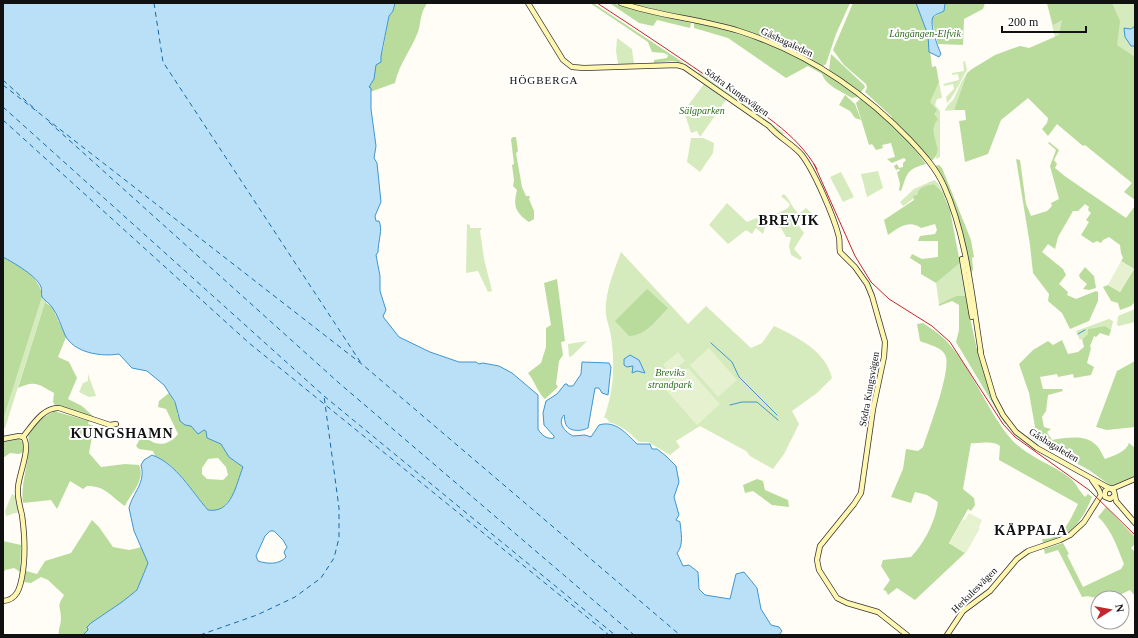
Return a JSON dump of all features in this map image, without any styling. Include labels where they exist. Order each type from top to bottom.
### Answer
[{"type":"street","name":"Södra Kungsvägen","points":[[528,3],[530,10],[563,60],[570,66],[584,68],[677,65],[684,67],[769,126],[777,136],[785,139],[796,149],[806,162],[833,219],[840,238],[840,252],[855,267],[872,296],[885,342],[884,357],[873,410],[861,493],[821,545],[817,565],[822,576],[837,598],[847,603],[878,612],[907,635]]},
{"type":"street","name":"Gåshagaleden","points":[[621,3],[656,13],[738,31],[789,51],[825,70],[866,98],[886,116],[918,150],[943,184],[956,224],[973,323],[994,398],[1003,415],[1016,432],[1037,448],[1110,488],[1115,494],[1116,501],[1135,524]]},
{"type":"street","points":[[23,437],[41,417],[52,408],[59,408],[110,425],[116,424]]},
{"type":"street","points":[[3,439],[19,436],[23,437]]},
{"type":"street","points":[[3,601],[9,600],[16,595],[20,586],[24,562],[25,540],[18,488],[26,447],[26,442],[23,437]]},
{"type":"street","points":[[1086,474],[1103,494],[1110,488],[1125,484],[1135,479]]},
{"type":"street","name":"Gåshagaleden","points":[[1096,481],[1103,494],[1125,512]]},
{"type":"street","points":[[1108,499],[1125,484]]},
{"type":"street","name":"Herkulesvägen","points":[[947,635],[963,611],[987,594],[1020,556],[1028,551],[1067,537],[1081,524],[1103,494]]},
{"type":"street","name":"Herkulesvägen","points":[[1094,508],[1104,499],[1108,499]]},
{"type":"green space","points":[[395,3],[427,3],[422,13],[418,32],[399,70],[395,83],[370,92],[369,86],[383,50],[389,16],[393,11]]},
{"type":"green space","points":[[590,3],[593,3],[684,63],[672,61],[654,63],[654,60],[667,58],[668,55],[664,53],[652,52],[648,42]]},
{"type":"green space","points":[[612,3],[691,23],[690,28],[657,20],[653,26],[639,23],[611,4]]},
{"type":"green space","points":[[630,3],[850,3],[836,34],[826,64],[823,66],[778,43],[740,30]]},
{"type":"green space","name":"Långängen-Elfvik","points":[[853,3],[916,3],[928,35],[932,67],[936,66],[939,82],[930,102],[937,110],[934,114],[938,119],[934,125],[934,136],[937,152],[935,157],[930,162],[891,118],[892,117],[865,92],[867,88],[866,84],[844,65],[833,50]]},
{"type":"green space","points":[[945,3],[985,3],[983,9],[964,19],[963,45],[938,44],[932,18],[944,11]]},
{"type":"green space","points":[[1047,3],[1135,3],[1135,89],[1056,42]]},
{"type":"green space","points":[[1047,3],[1112,3],[1120,21],[1117,45],[1135,57],[1135,200],[1124,192],[1132,183],[1085,145],[1083,146],[1057,124],[1048,136],[1042,129],[1047,123],[1048,118],[1028,98],[1001,120],[988,154],[965,162],[959,121],[966,120],[965,110],[954,110],[967,73],[995,55],[1020,46],[1029,48],[1059,35],[1062,20],[1053,25]]},
{"type":"green space","points":[[694,23],[728,31],[761,42],[793,55],[824,71],[852,90],[879,112],[926,164],[911,170],[901,191],[899,190],[900,184],[897,172],[900,171],[899,169],[896,170],[894,166],[897,164],[899,168],[903,167],[903,163],[906,160],[904,158],[892,163],[887,159],[895,157],[891,143],[882,145],[883,148],[876,150],[872,144],[869,145],[856,103],[860,99],[857,97],[852,98],[834,88],[827,82],[822,74],[808,66],[786,78],[728,38],[694,28]]},
{"type":"green space","points":[[617,38],[632,49],[634,64],[618,64],[616,51]]},
{"type":"green space","points":[[831,54],[864,85],[865,87],[861,92],[829,70]]},
{"type":"green space","points":[[965,61],[967,70],[947,103],[946,97],[954,89],[953,84],[944,86],[943,84],[959,80],[958,74],[952,75],[952,73],[964,71],[963,62]]},
{"type":"green space","points":[[699,72],[786,134],[779,134],[698,74]]},
{"type":"green space","points":[[967,73],[954,110],[945,111],[947,106],[953,100],[962,80]]},
{"type":"green space","points":[[939,82],[942,98],[937,99],[935,105],[940,111],[940,157],[936,159],[937,147],[932,130],[934,111],[929,102]]},
{"type":"green space","name":"Sälgparken","points":[[704,84],[726,100],[700,137],[697,131],[691,133],[684,111]]},
{"type":"green space","points":[[845,95],[855,104],[861,120],[855,118],[850,111],[839,105]]},
{"type":"green space","points":[[516,137],[518,151],[516,153],[522,187],[526,196],[530,196],[529,199],[534,211],[534,219],[529,222],[518,212],[515,205],[517,190],[513,186],[514,180],[512,165],[514,164],[511,139]]},
{"type":"green space","points":[[691,138],[703,138],[714,143],[713,153],[700,172],[687,162]]},
{"type":"green space","points":[[1049,142],[1059,150],[1054,160],[1057,164],[1055,168],[1066,177],[1126,218],[1135,206],[1135,302],[1131,306],[1120,310],[1118,303],[1111,301],[1103,287],[1108,285],[1120,292],[1134,269],[1121,261],[1123,258],[1120,245],[1109,237],[1101,243],[1097,241],[1093,243],[1081,235],[1089,222],[1086,220],[1091,213],[1088,210],[1089,207],[1085,204],[1078,211],[1073,211],[1058,237],[1055,249],[1048,244],[1042,252],[1063,269],[1066,275],[1059,284],[1068,292],[1067,295],[1076,299],[1096,291],[1098,292],[1098,301],[1089,321],[1070,329],[1062,313],[1048,301],[1049,294],[1033,273],[1016,159],[1020,160],[1026,204],[1031,216],[1047,211],[1052,206],[1051,203],[1059,199],[1050,166],[1056,150],[1048,143]]},
{"type":"green space","points":[[939,165],[942,168],[971,240],[974,257],[972,258],[973,270],[971,273],[958,221],[934,166]]},
{"type":"green space","points":[[878,171],[883,188],[867,197],[861,174]]},
{"type":"green space","points":[[841,172],[854,197],[843,202],[830,177]]},
{"type":"green space","points":[[934,180],[938,183],[947,200],[934,184],[925,188],[903,206],[900,202],[914,189]]},
{"type":"green space","points":[[934,184],[942,192],[950,210],[960,263],[936,283],[921,274],[921,265],[910,258],[912,254],[922,259],[938,257],[938,241],[918,241],[920,236],[935,234],[937,230],[935,224],[921,228],[917,225],[908,224],[900,227],[888,235],[884,220],[914,200],[913,196],[917,195],[921,188]]},
{"type":"green space","points":[[784,194],[799,214],[806,208],[815,216],[806,222],[803,218],[797,223],[804,233],[794,249],[802,258],[800,260],[791,255],[789,246],[791,237],[786,237],[781,228],[769,225],[765,227],[763,234],[756,228],[752,234],[746,230],[728,244],[709,225],[727,203],[747,222],[756,218],[763,221],[788,208],[790,204],[781,196]]},
{"type":"green space","points":[[467,224],[470,225],[470,228],[482,228],[480,231],[484,259],[492,291],[488,292],[478,271],[466,273]]},
{"type":"green space","name":"Breviks strandpark","points":[[621,252],[688,324],[706,306],[751,348],[762,343],[774,326],[801,340],[824,360],[829,368],[832,378],[817,393],[792,411],[799,424],[784,454],[773,469],[750,456],[746,451],[700,426],[676,441],[680,447],[670,455],[648,442],[639,442],[625,429],[608,422],[609,421],[606,418],[604,418],[610,398],[613,378],[611,336],[606,315],[606,307],[610,283]]},
{"type":"green space","points":[[3,257],[28,272],[38,283],[42,297],[3,420]]},
{"type":"green space","points":[[1121,261],[1134,269],[1120,292],[1108,285]]},
{"type":"green space","points":[[960,263],[966,296],[956,296],[939,304],[936,283]]},
{"type":"green space","points":[[1085,267],[1094,276],[1096,288],[1089,290],[1083,289],[1087,284],[1080,278],[1079,275]]},
{"type":"green space","points":[[557,279],[565,341],[561,342],[563,355],[559,361],[556,384],[558,387],[545,399],[528,373],[541,363],[546,347],[546,328],[551,325],[544,283]]},
{"type":"green space","points":[[647,289],[668,308],[646,330],[629,336],[615,321]]},
{"type":"green space","points":[[956,296],[966,296],[976,346],[985,378],[998,409],[1007,424],[1005,424],[956,342],[959,330],[959,305],[952,301],[939,306],[939,304]]},
{"type":"green space","points":[[42,297],[46,299],[5,428],[3,428],[3,420]]},
{"type":"green space","points":[[46,299],[46,303],[52,307],[66,337],[58,357],[69,362],[77,378],[68,399],[82,406],[95,418],[55,405],[53,402],[54,393],[40,385],[29,384],[18,388]]},
{"type":"green space","points":[[1135,309],[1135,322],[1119,326],[1117,325],[1118,316]]},
{"type":"green space","points":[[1109,319],[1113,321],[1111,330],[1105,326],[1088,329],[1088,334],[1080,340],[1076,331]]},
{"type":"green space","points":[[923,323],[944,338],[958,355],[1002,428],[1011,439],[1024,451],[1070,478],[1085,497],[1088,494],[1092,497],[1084,514],[1074,527],[1061,536],[1043,543],[1042,539],[1061,533],[1069,522],[1078,504],[999,460],[1000,446],[997,444],[971,443],[963,489],[974,498],[975,505],[971,511],[968,509],[949,543],[965,553],[915,600],[897,588],[888,595],[886,591],[883,590],[890,580],[881,566],[883,560],[911,557],[921,545],[929,531],[937,509],[938,502],[927,495],[915,492],[911,503],[891,497],[903,469],[906,449],[918,451],[923,447],[945,376],[946,357],[942,351],[920,341],[917,324]]},
{"type":"green space","points":[[1105,326],[1111,330],[1109,336],[1100,333],[1096,337],[1094,336],[1090,346],[1091,348],[1087,363],[1094,367],[1091,375],[1074,378],[1073,374],[1058,377],[1057,374],[1040,377],[1043,389],[1062,389],[1063,391],[1048,395],[1046,411],[1042,417],[1044,427],[1051,429],[1047,432],[1052,440],[1063,438],[1086,439],[1097,446],[1105,459],[1125,449],[1129,443],[1135,448],[1135,476],[1111,486],[1089,470],[1028,436],[1035,427],[1029,393],[1019,364],[1033,350],[1048,341],[1053,345],[1062,340],[1068,354],[1078,352],[1084,347],[1082,339],[1088,334],[1088,329]]},
{"type":"green space","points":[[587,341],[572,356],[569,357],[568,344]]},
{"type":"green space","points":[[709,348],[737,380],[718,397],[690,365]]},
{"type":"green space","points":[[678,352],[685,361],[670,373],[663,365]]},
{"type":"green space","points":[[1135,361],[1135,427],[1107,430],[1096,427],[1117,371]]},
{"type":"green space","points":[[688,368],[720,404],[697,425],[665,389]]},
{"type":"green space","points":[[88,374],[96,396],[89,397],[79,392],[83,383],[88,381]]},
{"type":"green space","points":[[169,393],[177,407],[177,414],[188,426],[191,426],[199,433],[204,430],[206,431],[207,438],[221,444],[229,457],[243,467],[235,494],[220,510],[208,510],[178,472],[163,460],[155,456],[153,451],[139,449],[136,446],[142,435],[144,438],[161,444],[172,440],[178,434],[166,409],[158,407],[159,401]],"holes":[[[218,458],[226,467],[228,475],[223,480],[207,479],[202,474],[202,468],[208,459]]]},
{"type":"green space","points":[[54,411],[89,421],[88,424],[94,426],[89,453],[101,467],[125,464],[139,465],[141,476],[125,506],[108,492],[93,486],[87,486],[83,489],[70,481],[57,509],[51,500],[23,503],[23,486],[29,443],[28,434],[41,419]]},
{"type":"green space","points":[[19,439],[23,443],[23,452],[19,454],[10,453],[3,458],[3,442]]},
{"type":"green space","points":[[757,479],[763,481],[765,490],[788,500],[789,507],[772,505],[753,491],[745,493],[743,485]]},
{"type":"green space","points":[[12,494],[16,496],[19,512],[6,516],[5,511]]},
{"type":"green space","points":[[1106,507],[1135,537],[1135,544],[1131,548],[1135,552],[1135,596],[1130,590],[1090,590],[1090,596],[1082,597],[1058,550],[1045,554],[1044,549],[1063,543],[1069,554],[1067,555],[1083,587],[1121,569],[1124,564],[1117,545],[1107,527],[1098,517]]},
{"type":"green space","points":[[969,513],[982,520],[979,527],[972,524],[980,528],[966,553],[949,543],[963,519],[965,520]]},
{"type":"green space","points":[[92,520],[99,527],[113,547],[129,550],[142,547],[148,562],[137,590],[91,623],[88,630],[83,635],[59,635],[61,619],[60,605],[64,595],[48,580],[41,577],[31,583],[24,582],[26,571],[37,574],[45,561],[71,553]]},
{"type":"green space","points":[[3,541],[21,545],[20,572],[14,568],[5,570],[3,574]]},
{"type":"water","points":[[3,3],[395,3],[393,11],[389,16],[381,62],[376,65],[374,79],[369,87],[371,88],[371,109],[376,146],[374,158],[377,163],[381,202],[375,216],[376,221],[379,221],[381,228],[378,252],[376,255],[380,276],[380,291],[386,310],[383,316],[384,318],[399,337],[430,352],[459,362],[476,362],[479,364],[483,363],[499,366],[512,373],[538,395],[538,429],[547,438],[554,438],[554,436],[544,425],[543,413],[546,401],[557,394],[565,384],[568,386],[573,386],[581,374],[582,362],[609,363],[611,367],[608,395],[602,393],[599,388],[595,388],[588,428],[581,430],[571,429],[566,425],[564,415],[561,421],[563,427],[573,436],[585,435],[591,437],[599,425],[610,424],[620,428],[637,444],[650,444],[652,449],[657,449],[666,456],[676,466],[679,482],[674,497],[679,515],[676,520],[680,522],[681,535],[681,546],[677,553],[683,566],[689,565],[698,572],[699,589],[705,595],[730,599],[736,574],[744,572],[757,588],[761,609],[771,625],[779,627],[782,631],[779,635],[83,635],[88,630],[87,627],[91,623],[137,590],[148,563],[134,531],[129,508],[142,477],[141,465],[144,460],[152,455],[169,465],[183,479],[208,510],[216,510],[228,503],[243,467],[229,457],[221,444],[207,438],[206,431],[204,430],[198,434],[191,426],[185,425],[180,421],[175,402],[164,385],[147,371],[132,368],[119,354],[96,354],[81,350],[69,341],[54,310],[42,297],[39,283],[25,270],[3,257]],"holes":[[[270,531],[274,531],[283,540],[287,547],[284,552],[286,557],[276,563],[265,563],[258,561],[256,556],[265,536]]]},
{"type":"water","points":[[916,3],[945,3],[944,11],[934,16],[932,20],[934,36],[941,54],[939,57],[929,52],[928,35]]},
{"type":"water","points":[[1135,26],[1135,46],[1131,46],[1125,37],[1124,28],[1131,29]]},
{"type":"water","points":[[630,355],[639,360],[645,373],[637,371],[632,373],[633,366],[627,367],[624,365],[624,359]]},
{"type":"waterway","points":[[1078,334],[1085,330]]},
{"type":"waterway","points":[[711,343],[732,362],[739,377],[777,415]]},
{"type":"waterway","points":[[730,405],[742,402],[757,402],[778,420]]},
{"type":"ferry route","points":[[154,3],[163,62],[361,363]]},
{"type":"ferry route","points":[[3,80],[37,111]]},
{"type":"ferry route","points":[[3,85],[363,365],[680,635]]},
{"type":"ferry route","points":[[3,107],[324,396],[615,635]]},
{"type":"ferry route","points":[[3,120],[249,343],[609,635]]},
{"type":"ferry route","points":[[49,122],[339,383],[634,635]]},
{"type":"ferry route","points":[[200,635],[257,615],[295,597],[321,578],[334,558],[339,538],[339,508],[324,396]]},
{"type":"tram line","points":[[597,3],[775,123],[798,144],[817,169]]},
{"type":"tram line","points":[[814,164],[855,256],[871,282],[889,299],[932,326],[950,342],[1003,424],[1015,437],[1089,490],[1135,535]]},
{"type":"district","name":"HÖGBERGA","points":[[544,80]]},
{"type":"district","name":"BREVIK","points":[[789,220]]},
{"type":"district","name":"KUNGSHAMN","points":[[122,433]]},
{"type":"district","name":"KÄPPALA","points":[[1031,530]]}]
